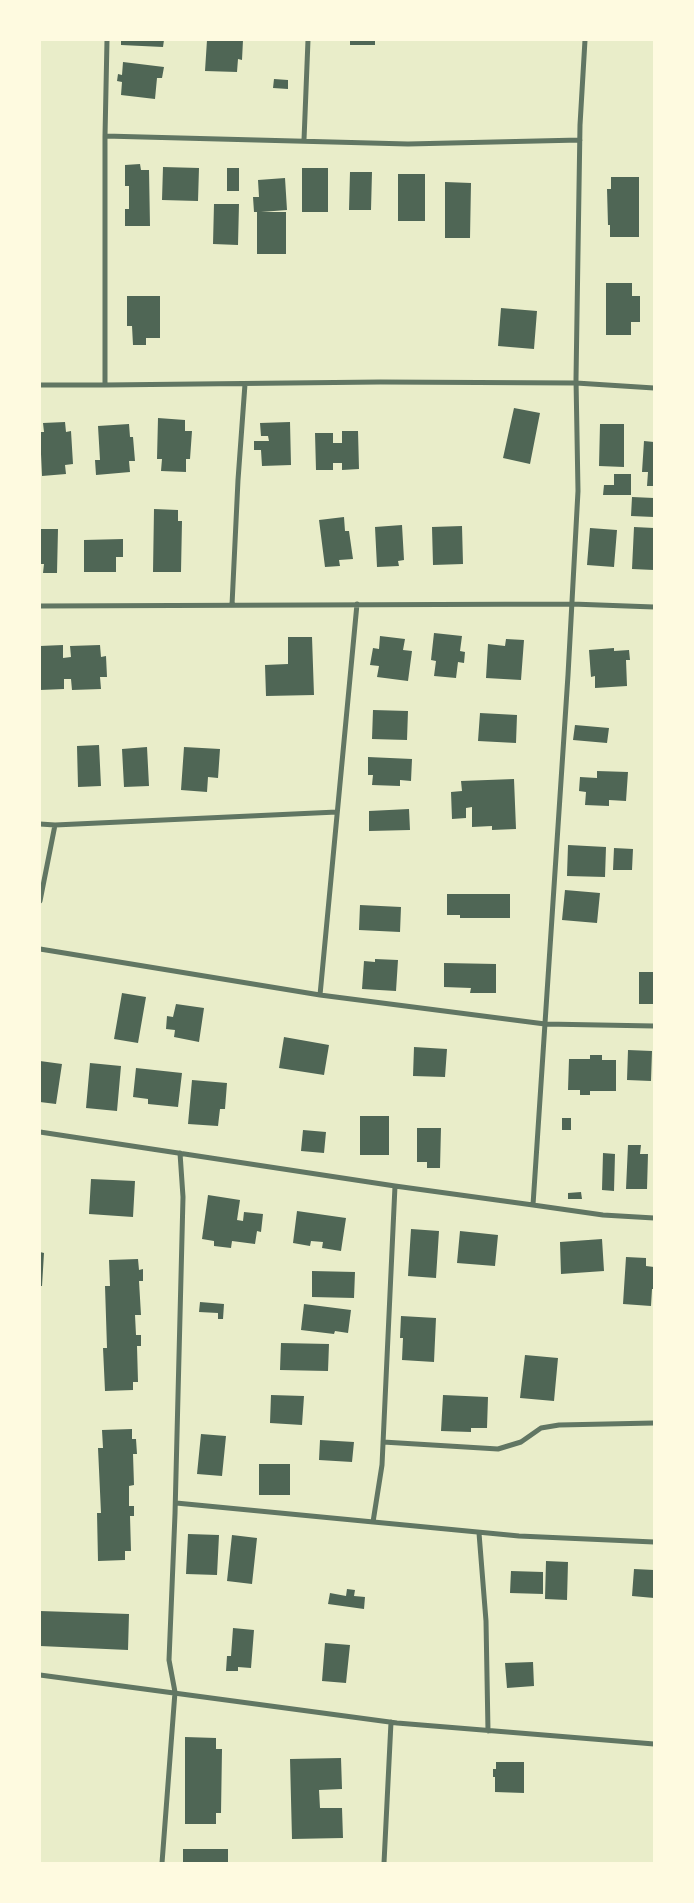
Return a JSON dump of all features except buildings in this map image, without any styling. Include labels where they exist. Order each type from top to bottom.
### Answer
[{"type":"street","points":[[104,385],[107,40]]},
{"type":"street","points":[[304,140],[308,40]]},
{"type":"street","points":[[533,1204],[546,1024],[578,491],[576,383],[580,140],[585,40]]},
{"type":"street","points":[[105,136],[408,144],[580,140]]},
{"type":"street","points":[[40,384],[576,383],[654,388]]},
{"type":"street","points":[[232,604],[245,384]]},
{"type":"street","points":[[320,995],[357,604]]},
{"type":"street","points":[[40,606],[572,604],[654,607]]},
{"type":"street","points":[[40,824],[55,825],[337,812]]},
{"type":"street","points":[[40,902],[55,825]]},
{"type":"street","points":[[40,949],[320,995],[546,1024],[654,1026]]},
{"type":"street","points":[[40,1132],[395,1186],[602,1215],[654,1218]]},
{"type":"street","points":[[162,1863],[175,1692],[169,1660],[176,1503],[183,1198],[180,1153]]},
{"type":"street","points":[[373,1522],[382,1465],[395,1186]]},
{"type":"street","points":[[383,1442],[498,1449],[521,1442],[541,1428],[559,1425],[654,1423]]},
{"type":"street","points":[[176,1503],[479,1533],[654,1542]]},
{"type":"street","points":[[479,1533],[486,1621],[488,1731]]},
{"type":"street","points":[[40,1675],[391,1722],[654,1744]]},
{"type":"street","points":[[384,1863],[391,1722]]}]
